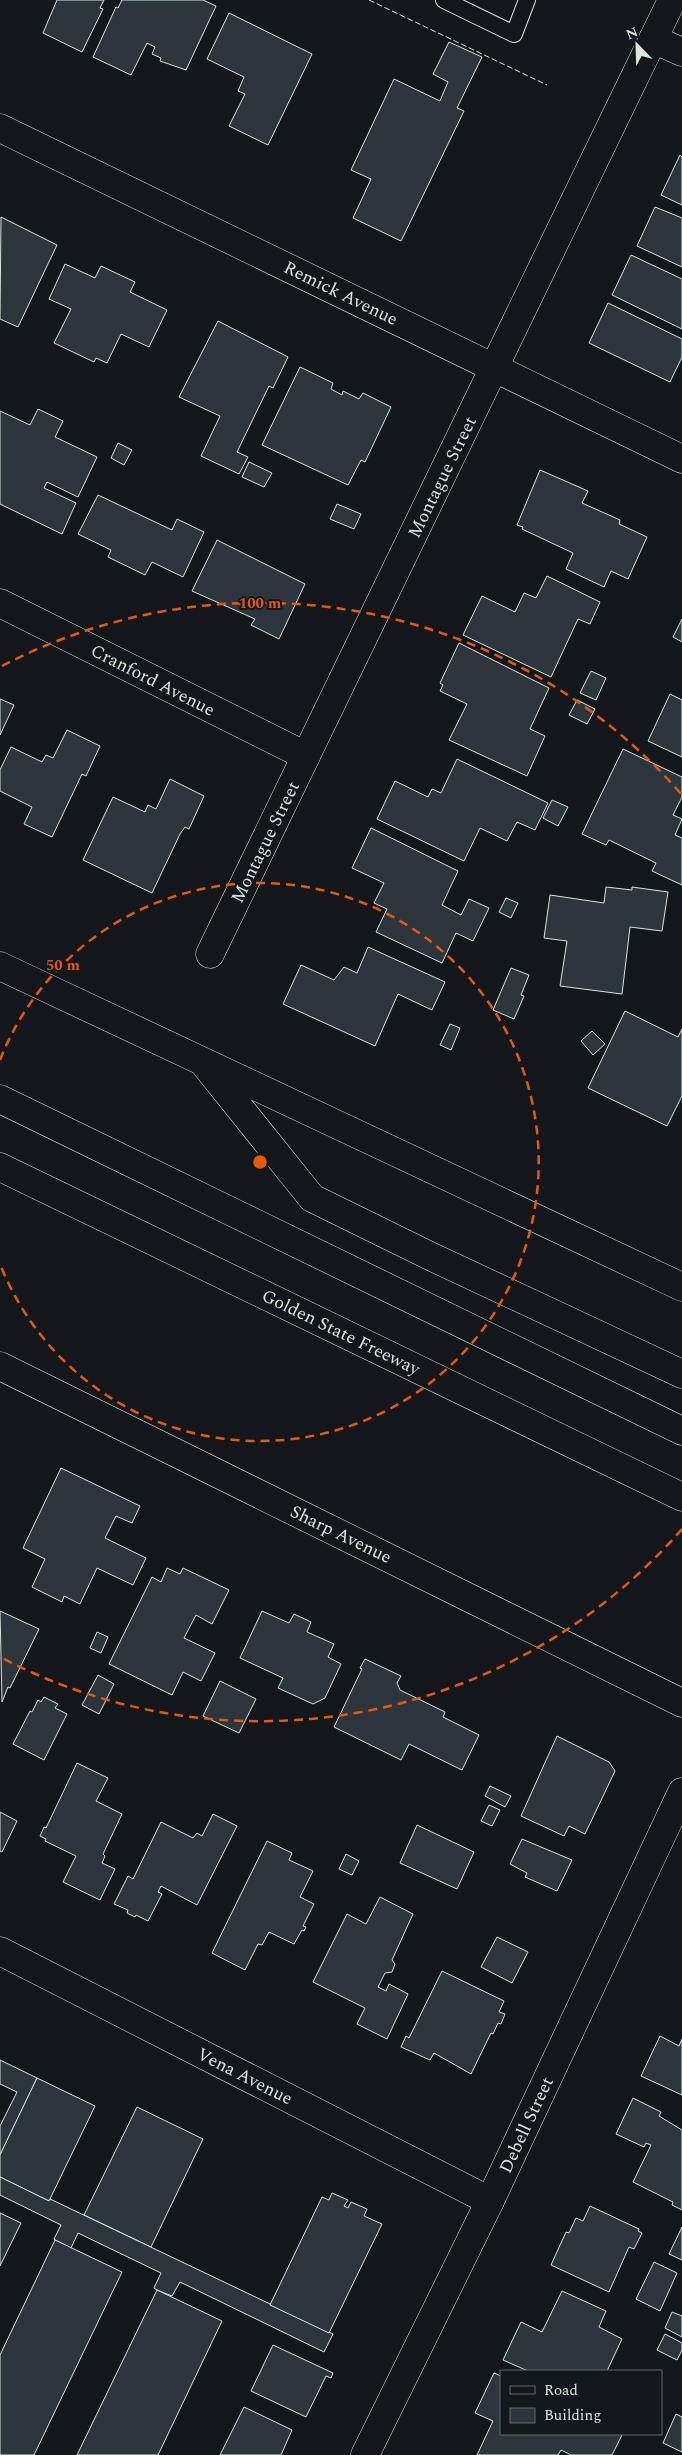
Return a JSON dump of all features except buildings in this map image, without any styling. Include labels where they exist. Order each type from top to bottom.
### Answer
[{"type":"main road","name":"Montague Street","points":[[210,954],[672,0]]},
{"type":"main road","points":[[653,39],[682,52]]},
{"type":"main road","name":"Remick Avenue","points":[[0,128],[682,459]]},
{"type":"main road","name":"Cranford Avenue","points":[[0,603],[306,756]]},
{"type":"main road","points":[[0,952],[55,992]]},
{"type":"main road","points":[[0,966],[682,1287]]},
{"type":"main road","points":[[202,1060],[312,1198],[430,1256],[682,1374]]},
{"type":"main road","points":[[0,1100],[682,1431]]},
{"type":"main road","name":"Golden State Freeway","points":[[0,1167],[682,1496]]},
{"type":"main road","name":"Sharp Avenue","points":[[2,1373],[682,1703]]},
{"type":"main road","name":"Debell Street","points":[[365,2455],[490,2201],[682,1792]]},
{"type":"main road","name":"Vena Avenue","points":[[0,1951],[490,2201]]},
{"type":"lane","points":[[444,0],[514,34],[527,0]]},
{"type":"fence","points":[[369,0],[547,85]]}]
